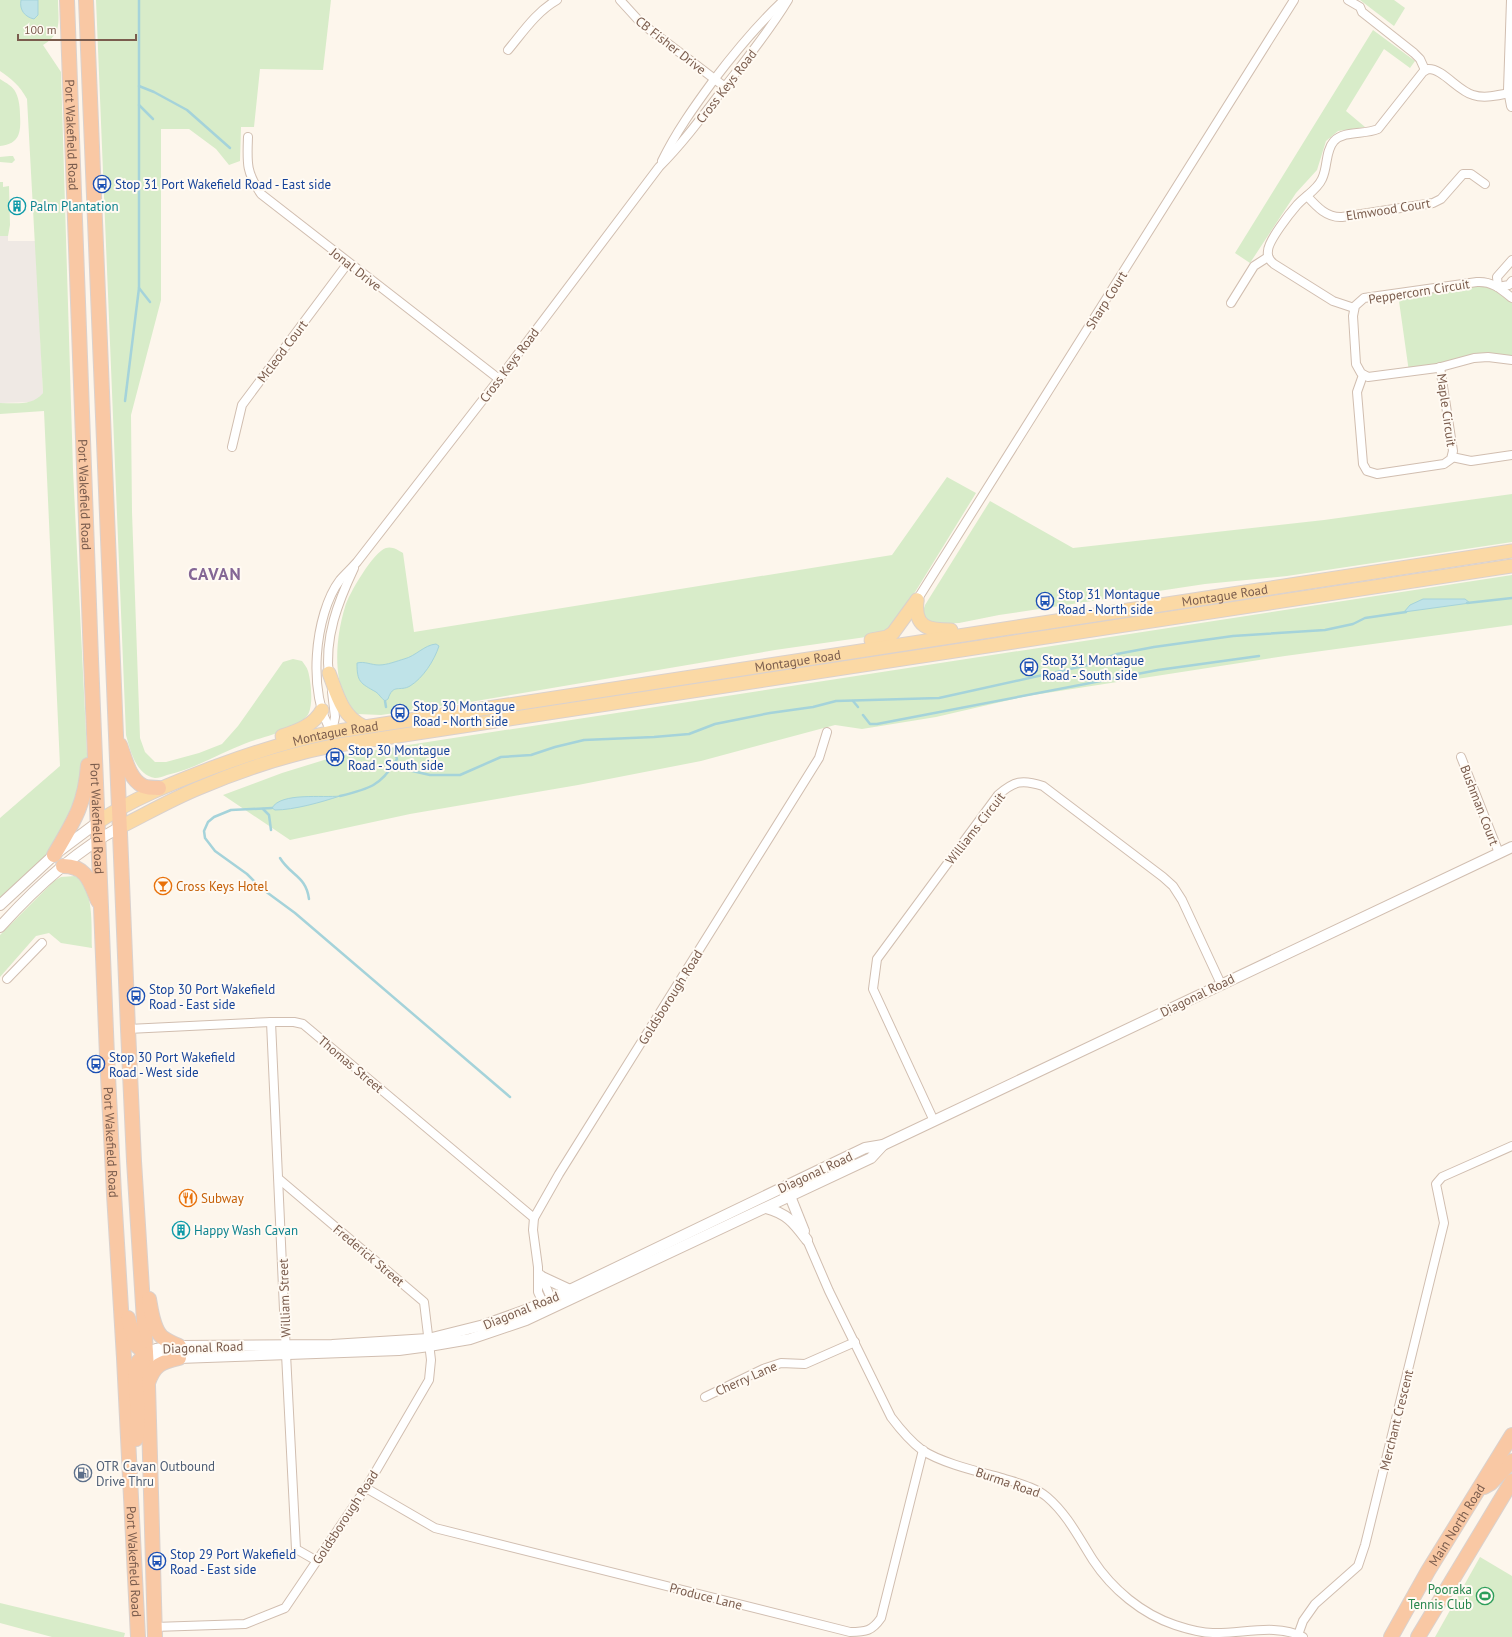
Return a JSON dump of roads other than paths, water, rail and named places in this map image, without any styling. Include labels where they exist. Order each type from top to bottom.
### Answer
[{"type":"highway","name":"Port Wakefield Road","points":[[67,0],[107,1056],[121,1289],[138,1637]]},
{"type":"highway","name":"Port Wakefield Road","points":[[86,0],[132,1125],[148,1385],[155,1632]]},
{"type":"highway","points":[[54,854],[78,814],[85,792],[93,705]]},
{"type":"highway","points":[[116,733],[136,780],[146,787],[159,788]]},
{"type":"highway","points":[[63,866],[75,867],[83,872],[102,909]]},
{"type":"highway","points":[[107,1056],[119,1032],[128,1029]]},
{"type":"highway","points":[[112,1152],[122,1153],[126,1151],[132,1125]]},
{"type":"highway","points":[[139,1251],[156,1325],[162,1337],[179,1352],[160,1364],[151,1373],[148,1385]]},
{"type":"highway","points":[[121,1289],[136,1345],[146,1354],[138,1362],[135,1372],[138,1418],[131,1490]]},
{"type":"highway","name":"Main North Road","points":[[1391,1637],[1424,1577],[1512,1435]]},
{"type":"highway","points":[[1477,1491],[1492,1483],[1512,1461]]},
{"type":"highway","name":"Main North Road","points":[[1418,1637],[1512,1481]]},
{"type":"main road","name":"Montague Road","points":[[98,822],[119,808],[159,788],[273,746],[363,726],[1512,551]]},
{"type":"main road","name":"Montague Road","points":[[120,827],[198,788],[237,773],[290,756],[332,746],[1512,566]]},
{"type":"main road","points":[[917,600],[916,609],[918,618],[925,627],[937,630],[984,631]]},
{"type":"main road","points":[[811,658],[857,642],[890,636],[917,600]]},
{"type":"main road","points":[[329,674],[348,716],[363,726]]},
{"type":"main road","points":[[220,766],[248,748],[302,729],[316,719],[322,710]]},
{"type":"main road","points":[[290,756],[328,737],[332,732],[342,737],[418,732]]},
{"type":"street","points":[[508,50],[533,19],[546,7],[557,0]]},
{"type":"street","name":"CB Fisher Drive","points":[[620,0],[641,23],[724,87]]},
{"type":"street","name":"Cross Keys Road","points":[[659,167],[669,146],[687,116],[751,32],[784,0]]},
{"type":"street","name":"Cross Keys Road","points":[[332,732],[326,723],[322,710],[316,668],[321,625],[328,604],[340,580],[357,562],[500,379],[659,167],[677,149],[776,21],[788,0]]},
{"type":"street","name":"Sharp Court","points":[[917,600],[1294,0]]},
{"type":"street","points":[[1348,0],[1360,7],[1362,12],[1414,52],[1420,59],[1425,70]]},
{"type":"street","points":[[1512,0],[1510,93],[1512,106]]},
{"type":"street","points":[[1354,308],[1333,301],[1274,264],[1268,257],[1269,247],[1280,228],[1298,204],[1322,180],[1325,174],[1329,152],[1335,140],[1345,135],[1378,129],[1425,70],[1431,69],[1438,71],[1463,91],[1473,95],[1484,97],[1510,93]]},
{"type":"street","name":"Jonal Drive","points":[[248,138],[247,161],[251,179],[261,194],[348,263],[500,379]]},
{"type":"street","name":"Elmwood Court","points":[[1307,196],[1317,207],[1330,215],[1342,217],[1433,203],[1441,199],[1463,174],[1471,174],[1485,184]]},
{"type":"street","points":[[1231,303],[1254,266],[1268,257]]},
{"type":"street","points":[[1512,260],[1497,277],[1498,287],[1509,285],[1512,281]]},
{"type":"street","name":"Mcleod Court","points":[[232,447],[242,405],[348,263]]},
{"type":"street","name":"Peppercorn Circuit","points":[[1363,375],[1356,364],[1352,316],[1354,308],[1358,302],[1364,298],[1477,282],[1490,282],[1512,298]]},
{"type":"street","points":[[1363,375],[1372,378],[1440,367],[1474,358],[1488,357],[1512,360]]},
{"type":"street","name":"Maple Circuit","points":[[1363,375],[1357,392],[1363,461],[1366,470],[1376,474],[1444,464],[1449,462],[1452,457],[1453,450],[1440,367]]},
{"type":"street","points":[[1452,457],[1470,462],[1512,455]]},
{"type":"street","name":"Cross Keys Road","points":[[332,732],[335,717],[329,674],[329,644],[334,616],[357,562]]},
{"type":"street","name":"Goldsborough Road","points":[[534,1218],[563,1168],[819,758],[827,732]]},
{"type":"street","name":"Bushman Court","points":[[1462,757],[1499,853]]},
{"type":"street","name":"Williams Circuit","points":[[934,1121],[873,989],[877,959],[998,795],[1008,786],[1019,781],[1032,782],[1043,786],[1164,876],[1182,900],[1221,984]]},
{"type":"street","points":[[0,905],[54,854],[98,822]]},
{"type":"street","points":[[0,927],[36,890],[63,866],[99,838],[120,827]]},
{"type":"street","name":"Diagonal Road","points":[[146,1354],[153,1357],[179,1352],[286,1350],[374,1344],[428,1343],[470,1339],[526,1320],[570,1290],[865,1148],[883,1145],[1512,847]]},
{"type":"street","points":[[6,979],[42,943]]},
{"type":"street","name":"Thomas Street","points":[[128,1029],[271,1022],[294,1022],[303,1024],[534,1218]]},
{"type":"street","name":"William Street","points":[[271,1022],[296,1549],[317,1561]]},
{"type":"street","name":"Diagonal Road","points":[[549,1304],[766,1208],[871,1158],[883,1145]]},
{"type":"street","name":"Merchant Crescent","points":[[1301,1636],[1303,1621],[1315,1604],[1358,1566],[1365,1545],[1444,1222],[1436,1184],[1442,1177],[1512,1146]]},
{"type":"street","name":"Frederick Street","points":[[279,1178],[424,1302],[428,1343]]},
{"type":"street","points":[[765,1196],[790,1196],[807,1240]]},
{"type":"street","points":[[766,1208],[774,1210],[790,1218],[807,1240]]},
{"type":"street","points":[[534,1218],[533,1230],[540,1272],[549,1304]]},
{"type":"street","name":"Burma Road","points":[[807,1240],[891,1417],[906,1435],[923,1450],[945,1460],[1025,1485],[1046,1495],[1063,1512],[1095,1562],[1122,1594],[1153,1616],[1174,1625],[1212,1633],[1278,1630],[1301,1636]]},
{"type":"street","points":[[540,1272],[570,1290]]},
{"type":"street","name":"Cherry Lane","points":[[705,1397],[763,1368],[781,1362],[806,1364],[855,1342]]},
{"type":"street","name":"Goldsborough Road","points":[[155,1632],[245,1624],[285,1608],[366,1488],[429,1380],[431,1360],[428,1343]]},
{"type":"street","name":"Produce Lane","points":[[366,1488],[435,1528],[850,1632],[864,1632],[875,1626],[881,1618],[923,1450]]},
{"type":"water","points":[[21,0],[38,0],[38,15],[34,19],[25,15],[21,7]]},
{"type":"water","points":[[1423,599],[1465,599],[1470,603],[1404,612],[1410,605]]},
{"type":"water","points":[[436,644],[439,646],[437,652],[424,674],[410,686],[392,691],[388,699],[385,701],[377,693],[360,681],[357,663],[363,662],[379,665],[389,664],[408,658],[428,646]]},
{"type":"water","points":[[340,796],[317,803],[283,810],[275,810],[272,808],[277,803],[293,798]]},
{"type":"waterway","points":[[125,401],[139,288],[139,0]]},
{"type":"waterway","points":[[139,86],[154,92],[187,110],[230,148]]},
{"type":"waterway","points":[[139,105],[153,119]]},
{"type":"waterway","points":[[139,288],[150,302]]},
{"type":"waterway","points":[[1467,603],[1512,598]]},
{"type":"waterway","points":[[392,769],[399,768],[430,775],[460,775],[501,757],[531,755],[584,740],[689,734],[715,724],[770,713],[813,707],[836,701],[939,698],[1088,665],[1117,654],[1154,647],[1233,636],[1325,630],[1353,624],[1365,618],[1406,612]]},
{"type":"waterway","points":[[863,715],[870,724],[877,724],[1158,670],[1259,656]]},
{"type":"waterway","points":[[385,701],[386,707]]},
{"type":"waterway","points":[[853,701],[858,707]]},
{"type":"waterway","points":[[340,796],[359,791],[380,781],[397,759],[394,749]]},
{"type":"waterway","points":[[272,808],[231,810],[214,817],[208,822],[204,831],[205,838],[215,851],[247,874],[261,888],[295,913],[510,1097]]},
{"type":"waterway","points":[[263,809],[269,815],[271,830]]},
{"type":"waterway","points":[[280,858],[305,885],[309,899]]},
{"type":"place","name":"Stop 31 Port Wakefield Road - East side","points":[[102,184]]},
{"type":"place","name":"Palm Plantation","points":[[17,206]]},
{"type":"place","name":"Stop 31 Montague Road - North side","points":[[1045,601]]},
{"type":"place","name":"Stop 31 Montague Road - South side","points":[[1029,667]]},
{"type":"place","name":"Stop 30 Montague Road - North side","points":[[400,713]]},
{"type":"place","name":"Stop 30 Montague Road - South side","points":[[335,757]]},
{"type":"place","name":"Cross Keys Hotel","points":[[163,886]]},
{"type":"place","name":"Stop 30 Port Wakefield Road - East side","points":[[136,996]]},
{"type":"place","name":"Stop 30 Port Wakefield Road - West side","points":[[96,1064]]},
{"type":"place","name":"Subway","points":[[188,1198]]},
{"type":"place","name":"Happy Wash Cavan","points":[[181,1230]]},
{"type":"place","name":"OTR Cavan Outbound Drive Thru","points":[[83,1473]]},
{"type":"place","name":"Stop 29 Port Wakefield Road - East side","points":[[157,1561]]},
{"type":"place","name":"Pooraka Tennis Club","points":[[1485,1596]]},
{"type":"district","name":"CAVAN","points":[[215,574]]}]
